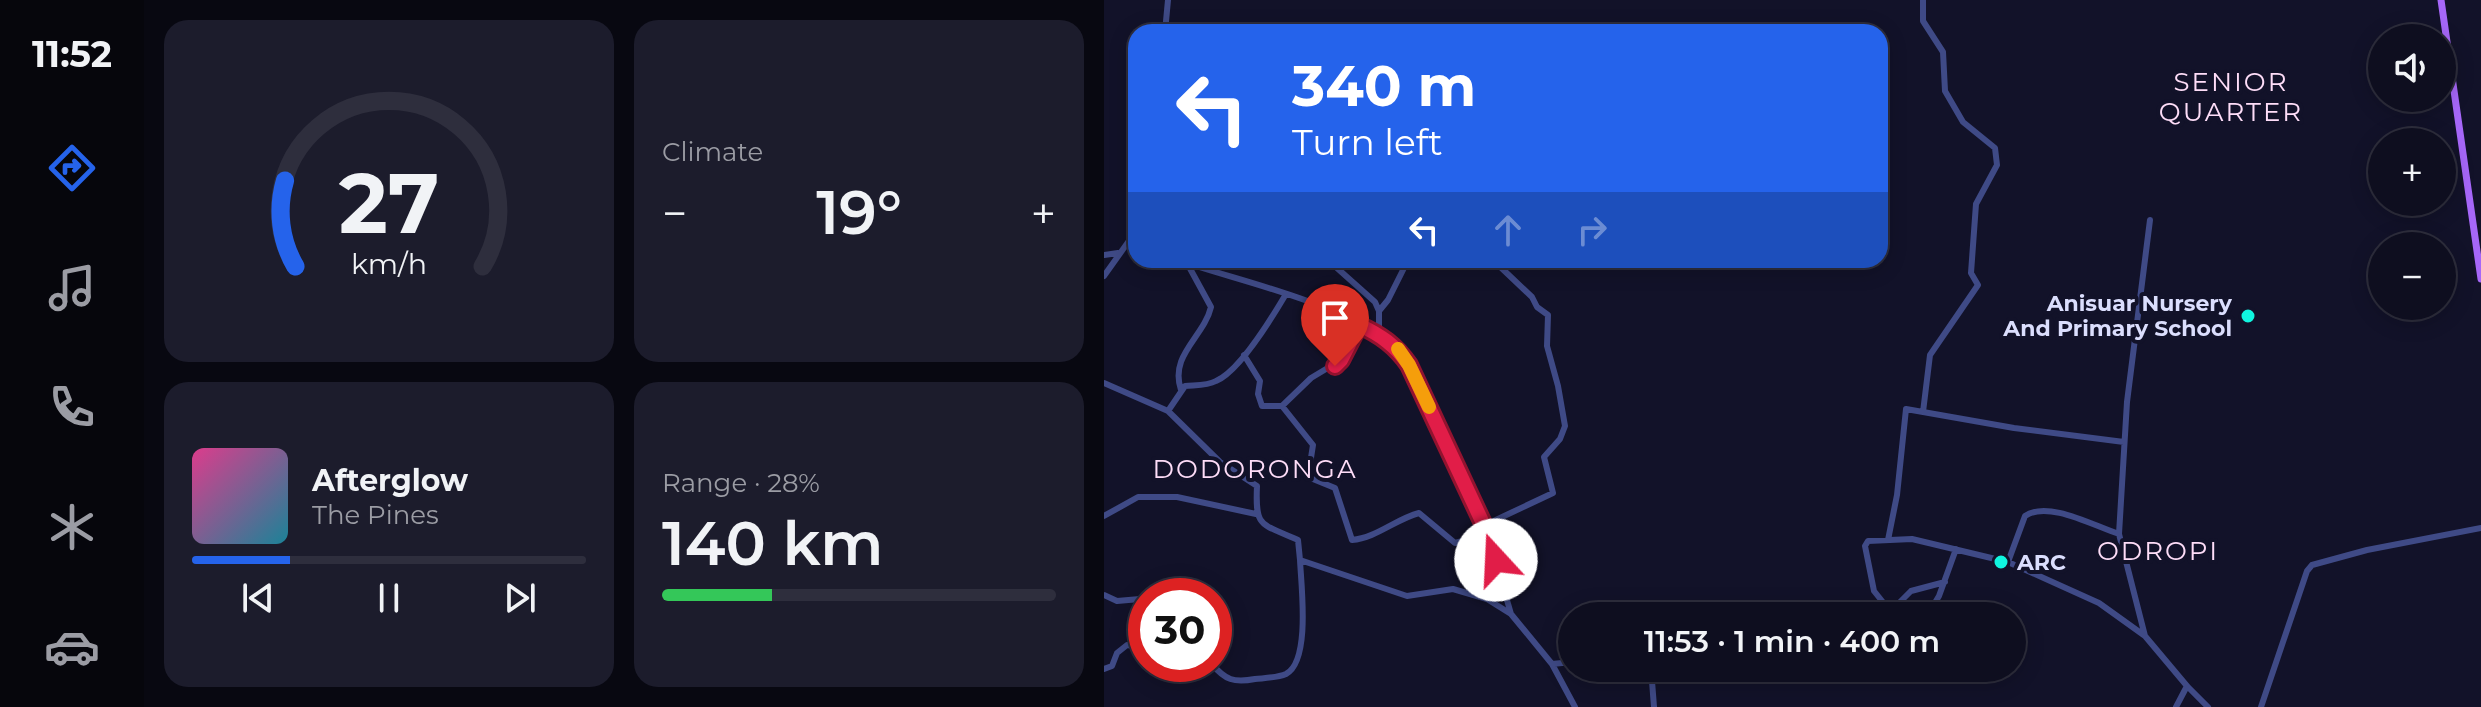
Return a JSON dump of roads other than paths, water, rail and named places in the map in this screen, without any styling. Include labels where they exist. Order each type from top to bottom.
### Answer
[{"type":"main road","points":[[2441,0],[2481,279]]},
{"type":"street","points":[[1166,24],[1168,0]]},
{"type":"street","points":[[1923,0],[1923,21],[1943,52],[1945,91],[1963,122],[1995,148],[1997,165],[1976,204],[1971,273],[1978,285],[1930,355],[1923,412]]},
{"type":"street","points":[[2145,636],[2119,534],[2124,442],[2150,220]]},
{"type":"street","points":[[1104,276],[1128,241]]},
{"type":"street","points":[[1104,255],[1128,248]]},
{"type":"street","points":[[1181,390],[1178,379],[1182,358],[1211,307],[1190,268]]},
{"type":"street","points":[[1203,268],[1286,294],[1359,325],[1398,349],[1409,365],[1488,534],[1511,614]]},
{"type":"street","points":[[1337,268],[1375,302],[1379,311],[1379,335]]},
{"type":"street","points":[[1379,311],[1404,268]]},
{"type":"street","points":[[1483,526],[1553,493],[1544,457],[1560,439],[1565,426],[1547,346],[1548,315],[1501,268]]},
{"type":"street","points":[[1168,411],[1185,386],[1208,385],[1219,380],[1244,355],[1286,294]]},
{"type":"street","points":[[1244,355],[1260,381],[1258,394],[1262,406],[1282,406],[1311,378],[1341,360],[1359,325]]},
{"type":"street","points":[[1104,383],[1168,411],[1220,462],[1257,486],[1256,514],[1263,524],[1298,540],[1302,643],[1292,668],[1285,674],[1232,681]]},
{"type":"street","points":[[1282,406],[1313,445],[1308,477],[1335,488],[1352,540],[1366,537],[1419,513],[1455,543],[1488,534]]},
{"type":"street","points":[[1888,540],[1897,495],[1906,409],[2124,442]]},
{"type":"street","points":[[1104,516],[1138,497],[1177,497],[1256,514]]},
{"type":"street","points":[[2008,562],[2020,523],[2033,510],[2058,512],[2119,534]]},
{"type":"street","points":[[2261,707],[2307,571],[2312,565],[2367,550],[2481,528]]},
{"type":"street","points":[[1881,602],[1874,591],[1865,546],[1868,541],[1912,539],[2008,562],[2099,603],[2145,636],[2208,707]]},
{"type":"street","points":[[1934,602],[1956,549]]},
{"type":"street","points":[[1300,560],[1407,596],[1453,589],[1487,599],[1511,614],[1552,664],[1575,707]]},
{"type":"street","points":[[1900,602],[1911,591],[1945,582]]},
{"type":"street","points":[[1104,595],[1117,601],[1128,600]]},
{"type":"street","points":[[1104,669],[1112,666],[1117,653],[1128,645]]},
{"type":"street","points":[[1552,664],[1558,663]]},
{"type":"street","points":[[1652,682],[1654,707]]},
{"type":"street","points":[[2176,707],[2187,686]]},
{"type":"place","name":"Anisuar Nursery And Primary School","points":[[2248,316]]},
{"type":"place","name":"ARC","points":[[2001,562]]},
{"type":"district","name":"SENIOR QUARTER","points":[[2231,97]]},
{"type":"district","name":"DODORONGA","points":[[1255,469]]},
{"type":"district","name":"ODROPI","points":[[2158,551]]}]
